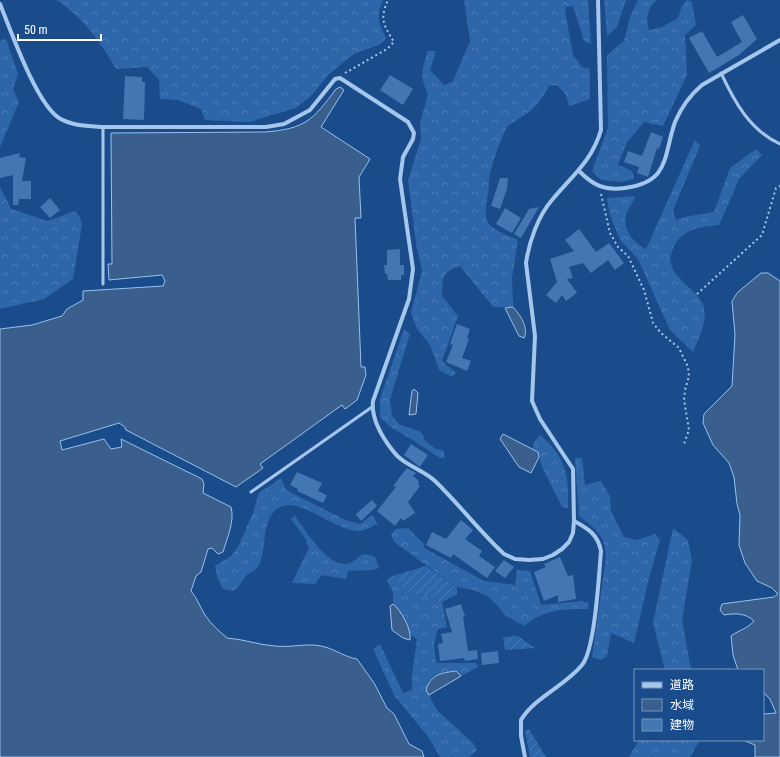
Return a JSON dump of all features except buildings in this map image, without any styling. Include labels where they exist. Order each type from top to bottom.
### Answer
[{"type":"street","points":[[0,4],[38,94],[48,108],[68,123],[79,126],[103,127],[266,127],[284,124],[310,110],[334,80],[340,78],[408,122],[414,133],[413,139],[403,157],[400,179],[413,269],[413,282],[410,299],[372,407],[377,425],[393,451],[402,460],[434,480],[504,554],[515,559],[529,560],[543,559],[562,550],[569,542],[573,533],[573,469],[540,419],[532,401],[535,336],[526,262],[528,251],[542,215],[551,201],[579,171],[597,145],[601,130],[598,0]]},
{"type":"street","points":[[579,171],[590,182],[599,187],[609,189],[631,188],[651,181],[660,173],[666,161],[676,122],[691,95],[702,85],[780,40]]},
{"type":"street","points":[[525,757],[521,736],[521,720],[536,703],[556,689],[582,666],[586,660],[592,635],[601,552],[599,540],[594,534],[574,521]]},
{"type":"lane","points":[[721,74],[747,120],[770,140],[780,144]]},
{"type":"lane","points":[[103,127],[103,284]]},
{"type":"lane","points":[[252,492],[372,407]]},
{"type":"path","points":[[340,78],[349,70],[387,49],[394,42],[382,22],[383,11],[388,0]]},
{"type":"path","points":[[698,294],[762,235],[776,188],[780,186]]},
{"type":"path","points":[[599,187],[610,233],[618,247],[628,256],[644,290],[654,323],[661,333],[679,348],[688,367],[689,376],[684,400],[689,430],[684,444]]},
{"type":"green space","points":[[57,0],[383,0],[379,11],[379,19],[386,38],[381,44],[354,54],[327,76],[312,95],[296,108],[249,122],[205,120],[201,109],[178,100],[160,99],[159,80],[147,67],[116,69],[91,31],[76,15]]},
{"type":"green space","points":[[464,0],[588,0],[591,44],[584,41],[573,6],[566,7],[565,11],[573,55],[582,67],[590,69],[590,99],[569,106],[566,95],[557,85],[549,86],[537,105],[508,126],[502,136],[490,174],[486,216],[491,226],[518,240],[512,278],[513,307],[493,307],[460,266],[446,273],[443,280],[442,296],[458,316],[442,361],[456,373],[452,377],[439,370],[430,345],[417,329],[411,313],[422,271],[416,243],[408,180],[421,139],[420,123],[428,94],[422,77],[426,57],[428,51],[436,51],[430,70],[444,85],[453,81],[470,41]]},
{"type":"green space","points":[[604,0],[626,0],[617,27],[607,36]]},
{"type":"green space","points":[[638,0],[657,0],[649,9],[647,22],[649,30],[662,27],[678,18],[682,6],[687,0],[692,2],[696,25],[685,35],[687,75],[663,126],[644,122],[627,142],[618,165],[632,171],[634,179],[621,182],[601,180],[592,171],[608,128],[607,55],[624,41],[630,17]]},
{"type":"green space","points":[[6,39],[18,74],[13,89],[19,102],[0,147],[0,41]]},
{"type":"green space","points":[[695,140],[700,146],[673,210],[676,220],[714,212],[730,168],[756,149],[762,155],[739,179],[719,225],[699,228],[688,232],[678,240],[674,246],[671,257],[671,266],[675,273],[701,300],[704,308],[705,314],[703,325],[693,352],[670,330],[638,259],[620,240],[610,215],[607,198],[636,196],[625,221],[630,236],[646,249]]},
{"type":"green space","points":[[0,187],[11,209],[48,221],[75,211],[80,217],[82,225],[73,279],[44,299],[0,309]]},
{"type":"green space","points":[[404,329],[410,334],[390,399],[392,416],[399,424],[421,432],[426,442],[436,449],[443,450],[445,458],[440,458],[390,427],[380,417],[380,399]]},
{"type":"green space","points":[[540,435],[549,443],[561,459],[568,486],[568,508],[562,507],[542,467],[538,452],[533,448],[534,442]]},
{"type":"green space","points":[[575,458],[582,458],[585,485],[601,481],[610,496],[611,511],[624,537],[637,540],[655,534],[660,540],[649,578],[634,643],[611,633],[607,656],[601,660],[592,657],[606,557],[605,549],[602,538],[595,529],[579,516]]},
{"type":"green space","points":[[281,478],[286,490],[345,520],[360,524],[372,515],[378,524],[360,531],[351,530],[341,527],[298,506],[288,505],[280,507],[274,512],[267,524],[260,564],[243,579],[239,586],[233,591],[223,589],[218,580],[215,566],[231,556],[238,547],[253,513],[259,493]]},
{"type":"green space","points":[[295,516],[319,548],[334,561],[342,564],[350,563],[366,554],[375,557],[379,568],[371,570],[348,571],[346,579],[322,575],[315,584],[292,583],[309,548],[305,538],[291,519]]},
{"type":"green space","points":[[408,528],[423,543],[424,548],[484,581],[515,585],[517,570],[530,571],[541,605],[582,601],[589,603],[588,609],[554,611],[539,616],[524,626],[505,615],[487,596],[473,590],[457,587],[394,542],[391,534],[396,529]]},
{"type":"green space","points":[[673,528],[688,540],[692,561],[682,620],[691,669],[665,669],[653,623]]},
{"type":"green space","points":[[426,566],[457,587],[457,594],[442,602],[402,589],[390,577]]},
{"type":"green space","points":[[390,577],[402,589],[442,602],[447,627],[438,629],[434,644],[436,663],[476,663],[478,667],[461,676],[456,671],[441,673],[429,681],[431,700],[438,711],[473,743],[477,750],[469,757],[440,757],[429,738],[394,695],[373,649],[380,644],[403,693],[412,690],[412,675],[417,639],[411,635],[397,607],[393,604],[393,592],[387,581]]},
{"type":"green space","points":[[518,636],[535,648],[505,650],[503,637]]},
{"type":"green space","points":[[529,729],[546,757],[530,757],[525,731]]},
{"type":"green space","points":[[638,741],[699,741],[690,757],[629,757]]},
{"type":"water","points":[[340,87],[344,90],[321,127],[370,159],[359,177],[361,218],[355,218],[361,367],[365,367],[366,375],[357,400],[345,409],[342,405],[260,464],[263,468],[236,487],[126,430],[125,427],[119,423],[60,441],[62,450],[104,439],[111,449],[122,447],[121,439],[202,479],[204,484],[203,493],[231,507],[232,512],[230,530],[223,552],[218,554],[212,548],[208,549],[201,572],[196,576],[191,591],[207,618],[227,638],[275,646],[319,646],[329,648],[348,657],[357,659],[374,683],[387,708],[394,714],[409,744],[422,751],[424,757],[0,757],[0,329],[32,325],[62,316],[67,309],[83,300],[83,291],[163,286],[165,281],[162,275],[109,280],[108,264],[112,264],[111,133],[279,131],[307,121],[321,108],[336,89]]},
{"type":"water","points":[[761,273],[768,273],[780,281],[780,757],[755,757],[755,745],[745,741],[764,741],[764,714],[776,713],[770,699],[764,693],[764,669],[738,669],[733,655],[731,636],[749,626],[754,621],[747,616],[740,614],[724,615],[720,610],[722,604],[774,597],[778,594],[772,588],[757,581],[745,563],[739,545],[740,515],[737,504],[734,477],[729,463],[713,445],[703,423],[704,414],[732,386],[735,335],[732,301],[738,292]]},
{"type":"water","points":[[513,307],[525,325],[524,338],[519,336],[505,308]]},
{"type":"water","points":[[414,389],[418,393],[416,414],[409,415],[412,391]]},
{"type":"water","points":[[503,434],[538,452],[539,457],[531,473],[519,467],[500,439]]},
{"type":"water","points":[[393,604],[405,620],[409,631],[410,640],[403,638],[392,630],[390,606]]},
{"type":"water","points":[[456,671],[461,676],[429,695],[426,690],[434,677]]}]
